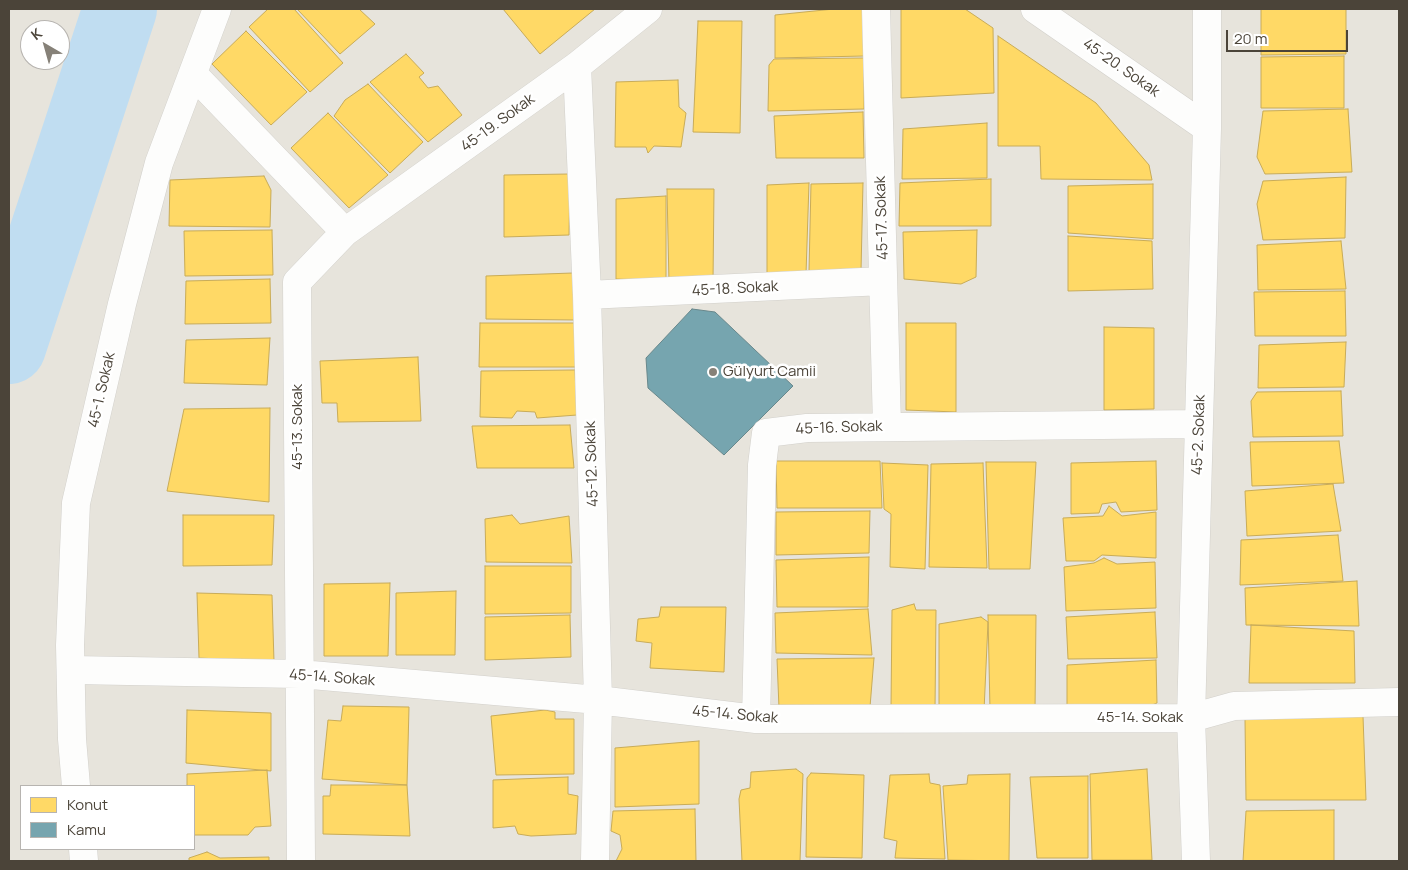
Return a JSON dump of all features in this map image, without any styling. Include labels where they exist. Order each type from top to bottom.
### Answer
[{"type":"street","name":"45-1. Sokak","points":[[76,785],[72,739],[70,645],[76,503],[122,304],[159,163],[217,9]]},
{"type":"street","name":"45-19. Sokak","points":[[345,232],[577,66],[648,9]]},
{"type":"street","name":"45-17. Sokak","points":[[876,9],[887,426]]},
{"type":"street","name":"45-20. Sokak","points":[[1034,9],[1207,128]]},
{"type":"street","name":"45-2. Sokak","points":[[1196,861],[1191,718],[1207,128],[1207,9]]},
{"type":"street","name":"45-12. Sokak","points":[[577,66],[587,296],[598,700],[595,861]]},
{"type":"street","points":[[193,74],[345,232]]},
{"type":"street","name":"45-13. Sokak","points":[[301,861],[297,282],[345,232]]},
{"type":"street","name":"45-18. Sokak","points":[[587,296],[883,281]]},
{"type":"street","name":"45-16. Sokak","points":[[756,719],[762,466],[766,433],[807,428],[887,426],[1199,424]]},
{"type":"street","name":"45-14. Sokak","points":[[71,670],[300,674],[598,700],[756,719],[1191,718],[1234,706],[1399,702]]},
{"type":"shaded area","points":[[9,9],[1399,9],[1399,861],[9,861]]},
{"type":"building: Konut","points":[[268,9],[294,9],[343,63],[310,92],[249,27]]},
{"type":"building: Konut","points":[[297,9],[359,9],[375,24],[340,54]]},
{"type":"building: Konut","points":[[503,9],[595,9],[540,54]]},
{"type":"building: Konut","points":[[834,9],[866,9],[864,56],[775,58],[775,15]]},
{"type":"building: Konut","points":[[901,9],[965,9],[993,28],[994,93],[901,98]]},
{"type":"building: Konut","points":[[1261,9],[1346,9],[1346,54],[1261,55]]},
{"type":"building: Konut","points":[[698,21],[742,21],[740,133],[693,132]]},
{"type":"building: Konut","points":[[246,31],[307,92],[271,125],[212,64]]},
{"type":"building: Konut","points":[[998,36],[1096,103],[1149,165],[1152,180],[1041,179],[1040,146],[998,146]]},
{"type":"building: Konut","points":[[406,54],[424,73],[419,77],[428,88],[438,86],[462,115],[428,142],[370,82]]},
{"type":"building: Konut","points":[[1344,56],[1344,108],[1261,108],[1261,57]]},
{"type":"building: Konut","points":[[864,58],[864,109],[768,111],[769,65],[774,59]]},
{"type":"building: Konut","points":[[678,80],[679,107],[686,113],[681,147],[654,146],[648,153],[646,147],[615,147],[616,82]]},
{"type":"building: Konut","points":[[368,84],[423,142],[390,173],[334,116],[345,100]]},
{"type":"building: Konut","points":[[1348,109],[1352,172],[1265,174],[1257,157],[1263,111]]},
{"type":"building: Konut","points":[[863,112],[864,158],[776,158],[774,116]]},
{"type":"building: Konut","points":[[328,113],[388,175],[349,208],[291,148]]},
{"type":"building: Konut","points":[[987,123],[987,178],[902,179],[903,129]]},
{"type":"building: Konut","points":[[570,174],[569,235],[504,237],[504,175]]},
{"type":"building: Konut","points":[[264,176],[271,190],[270,227],[169,226],[170,180]]},
{"type":"building: Konut","points":[[1346,177],[1345,238],[1263,240],[1257,204],[1263,181]]},
{"type":"building: Konut","points":[[991,179],[991,226],[899,226],[900,183]]},
{"type":"building: Konut","points":[[809,183],[806,274],[767,274],[767,185]]},
{"type":"building: Konut","points":[[863,183],[861,271],[809,271],[811,184]]},
{"type":"building: Konut","points":[[1153,184],[1153,239],[1068,233],[1068,186]]},
{"type":"building: Konut","points":[[667,189],[714,189],[713,281],[669,283]]},
{"type":"building: Konut","points":[[666,196],[666,281],[616,279],[616,199]]},
{"type":"building: Konut","points":[[272,230],[273,275],[185,276],[184,231]]},
{"type":"building: Konut","points":[[977,230],[976,277],[961,284],[904,279],[903,232]]},
{"type":"building: Konut","points":[[1068,236],[1152,241],[1153,289],[1068,291]]},
{"type":"building: Konut","points":[[1341,241],[1346,289],[1258,290],[1257,245]]},
{"type":"building: Konut","points":[[573,273],[576,320],[486,319],[486,276]]},
{"type":"building: Konut","points":[[270,279],[271,323],[185,324],[186,281]]},
{"type":"building: Konut","points":[[1345,291],[1346,336],[1255,336],[1254,292]]},
{"type":"building: Konut","points":[[480,323],[578,323],[578,367],[479,367]]},
{"type":"building: Konut","points":[[906,323],[956,323],[956,412],[906,410]]},
{"type":"building: Konut","points":[[1104,327],[1154,328],[1154,409],[1104,410]]},
{"type":"building: Konut","points":[[270,338],[267,385],[184,383],[186,340]]},
{"type":"building: Konut","points":[[1346,342],[1344,387],[1258,388],[1259,345]]},
{"type":"building: Konut","points":[[418,357],[421,421],[338,422],[337,403],[322,403],[320,361]]},
{"type":"building: Konut","points":[[575,370],[577,415],[537,418],[535,412],[517,411],[512,418],[480,417],[481,371]]},
{"type":"building: Konut","points":[[1341,391],[1343,436],[1253,437],[1251,401],[1257,392]]},
{"type":"building: Konut","points":[[270,408],[269,502],[167,491],[184,409]]},
{"type":"building: Konut","points":[[570,425],[574,468],[477,468],[472,426]]},
{"type":"building: Konut","points":[[1339,441],[1344,483],[1252,486],[1250,442]]},
{"type":"building: Konut","points":[[776,461],[880,461],[882,508],[777,508]]},
{"type":"building: Konut","points":[[1156,461],[1157,510],[1121,512],[1116,502],[1102,504],[1099,513],[1071,514],[1071,463]]},
{"type":"building: Konut","points":[[986,462],[1036,462],[1030,569],[989,569]]},
{"type":"building: Konut","points":[[882,463],[928,465],[925,569],[890,567],[891,514],[884,509]]},
{"type":"building: Konut","points":[[983,463],[987,568],[929,567],[931,464]]},
{"type":"building: Konut","points":[[1333,484],[1341,531],[1247,536],[1245,491]]},
{"type":"building: Konut","points":[[1109,506],[1122,516],[1156,512],[1156,558],[1102,555],[1094,561],[1066,561],[1063,518],[1103,516]]},
{"type":"building: Konut","points":[[870,511],[869,553],[776,555],[776,512]]},
{"type":"building: Konut","points":[[183,515],[274,515],[272,565],[183,566]]},
{"type":"building: Konut","points":[[512,515],[520,524],[569,516],[572,563],[486,562],[485,519]]},
{"type":"building: Konut","points":[[1338,535],[1343,581],[1240,585],[1241,540]]},
{"type":"building: Konut","points":[[869,557],[868,607],[777,607],[776,560]]},
{"type":"building: Konut","points":[[1104,558],[1117,564],[1155,562],[1156,608],[1066,611],[1064,567],[1094,563]]},
{"type":"building: Konut","points":[[485,566],[571,566],[571,613],[485,614]]},
{"type":"building: Konut","points":[[1357,581],[1359,626],[1246,625],[1245,588]]},
{"type":"building: Konut","points":[[390,583],[388,656],[324,656],[324,584]]},
{"type":"building: Konut","points":[[456,591],[455,655],[396,655],[396,593]]},
{"type":"building: Konut","points":[[197,593],[272,595],[274,662],[199,658]]},
{"type":"building: Konut","points":[[914,604],[916,610],[936,610],[935,709],[891,707],[892,610]]},
{"type":"building: Konut","points":[[661,607],[726,607],[724,672],[650,668],[652,643],[636,641],[638,619],[659,617]]},
{"type":"building: Konut","points":[[868,609],[872,655],[776,653],[775,613]]},
{"type":"building: Konut","points":[[1155,612],[1157,658],[1068,659],[1066,617]]},
{"type":"building: Konut","points":[[570,615],[571,657],[485,660],[485,617]]},
{"type":"building: Konut","points":[[988,615],[1036,615],[1035,711],[990,710]]},
{"type":"building: Konut","points":[[981,617],[988,622],[984,711],[939,708],[939,624]]},
{"type":"building: Konut","points":[[1251,625],[1354,631],[1355,683],[1249,683]]},
{"type":"building: Konut","points":[[874,658],[870,707],[779,708],[777,659]]},
{"type":"building: Konut","points":[[1156,660],[1157,703],[1142,709],[1067,711],[1067,665]]},
{"type":"building: Konut","points":[[343,706],[409,707],[407,785],[322,779],[328,720],[341,721]]},
{"type":"building: Konut","points":[[187,710],[271,713],[271,771],[186,763]]},
{"type":"building: Konut","points":[[545,710],[555,712],[555,719],[574,719],[574,774],[496,775],[491,716]]},
{"type":"building: Konut","points":[[1363,716],[1366,800],[1246,800],[1245,719]]},
{"type":"building: Konut","points":[[699,741],[699,804],[615,807],[615,748]]},
{"type":"building: Konut","points":[[796,769],[803,774],[800,861],[742,861],[739,799],[741,790],[750,788],[751,772]]},
{"type":"building: Konut","points":[[1147,769],[1152,860],[1092,860],[1090,774]]},
{"type":"building: Konut","points":[[267,770],[271,826],[255,827],[248,835],[195,835],[195,785],[187,785],[187,774]]},
{"type":"building: Konut","points":[[811,773],[864,775],[862,858],[806,857],[807,778]]},
{"type":"building: Konut","points":[[929,774],[930,783],[940,785],[945,859],[895,858],[897,841],[884,838],[890,775]]},
{"type":"building: Konut","points":[[1010,774],[1009,861],[948,860],[943,786],[967,784],[968,775]]},
{"type":"building: Konut","points":[[1088,776],[1088,858],[1037,858],[1030,777]]},
{"type":"building: Konut","points":[[568,777],[568,794],[578,796],[576,834],[531,836],[518,834],[515,826],[493,828],[493,780]]},
{"type":"building: Konut","points":[[331,785],[407,785],[410,836],[323,834],[323,796],[330,796]]},
{"type":"building: Konut","points":[[695,809],[696,861],[616,861],[622,849],[620,835],[611,831],[613,811]]},
{"type":"building: Konut","points":[[1334,810],[1334,861],[1243,861],[1246,811]]},
{"type":"building: Konut","points":[[207,852],[220,858],[269,857],[269,861],[189,861],[189,858]]},
{"type":"building: Kamu","name":"Gülyurt Camii","points":[[692,309],[715,312],[793,386],[724,455],[648,388],[646,358]]},
{"type":"waterway","points":[[9,347],[120,9]]},
{"type":"place","name":"Gülyurt Camii","points":[[713,372]]}]
